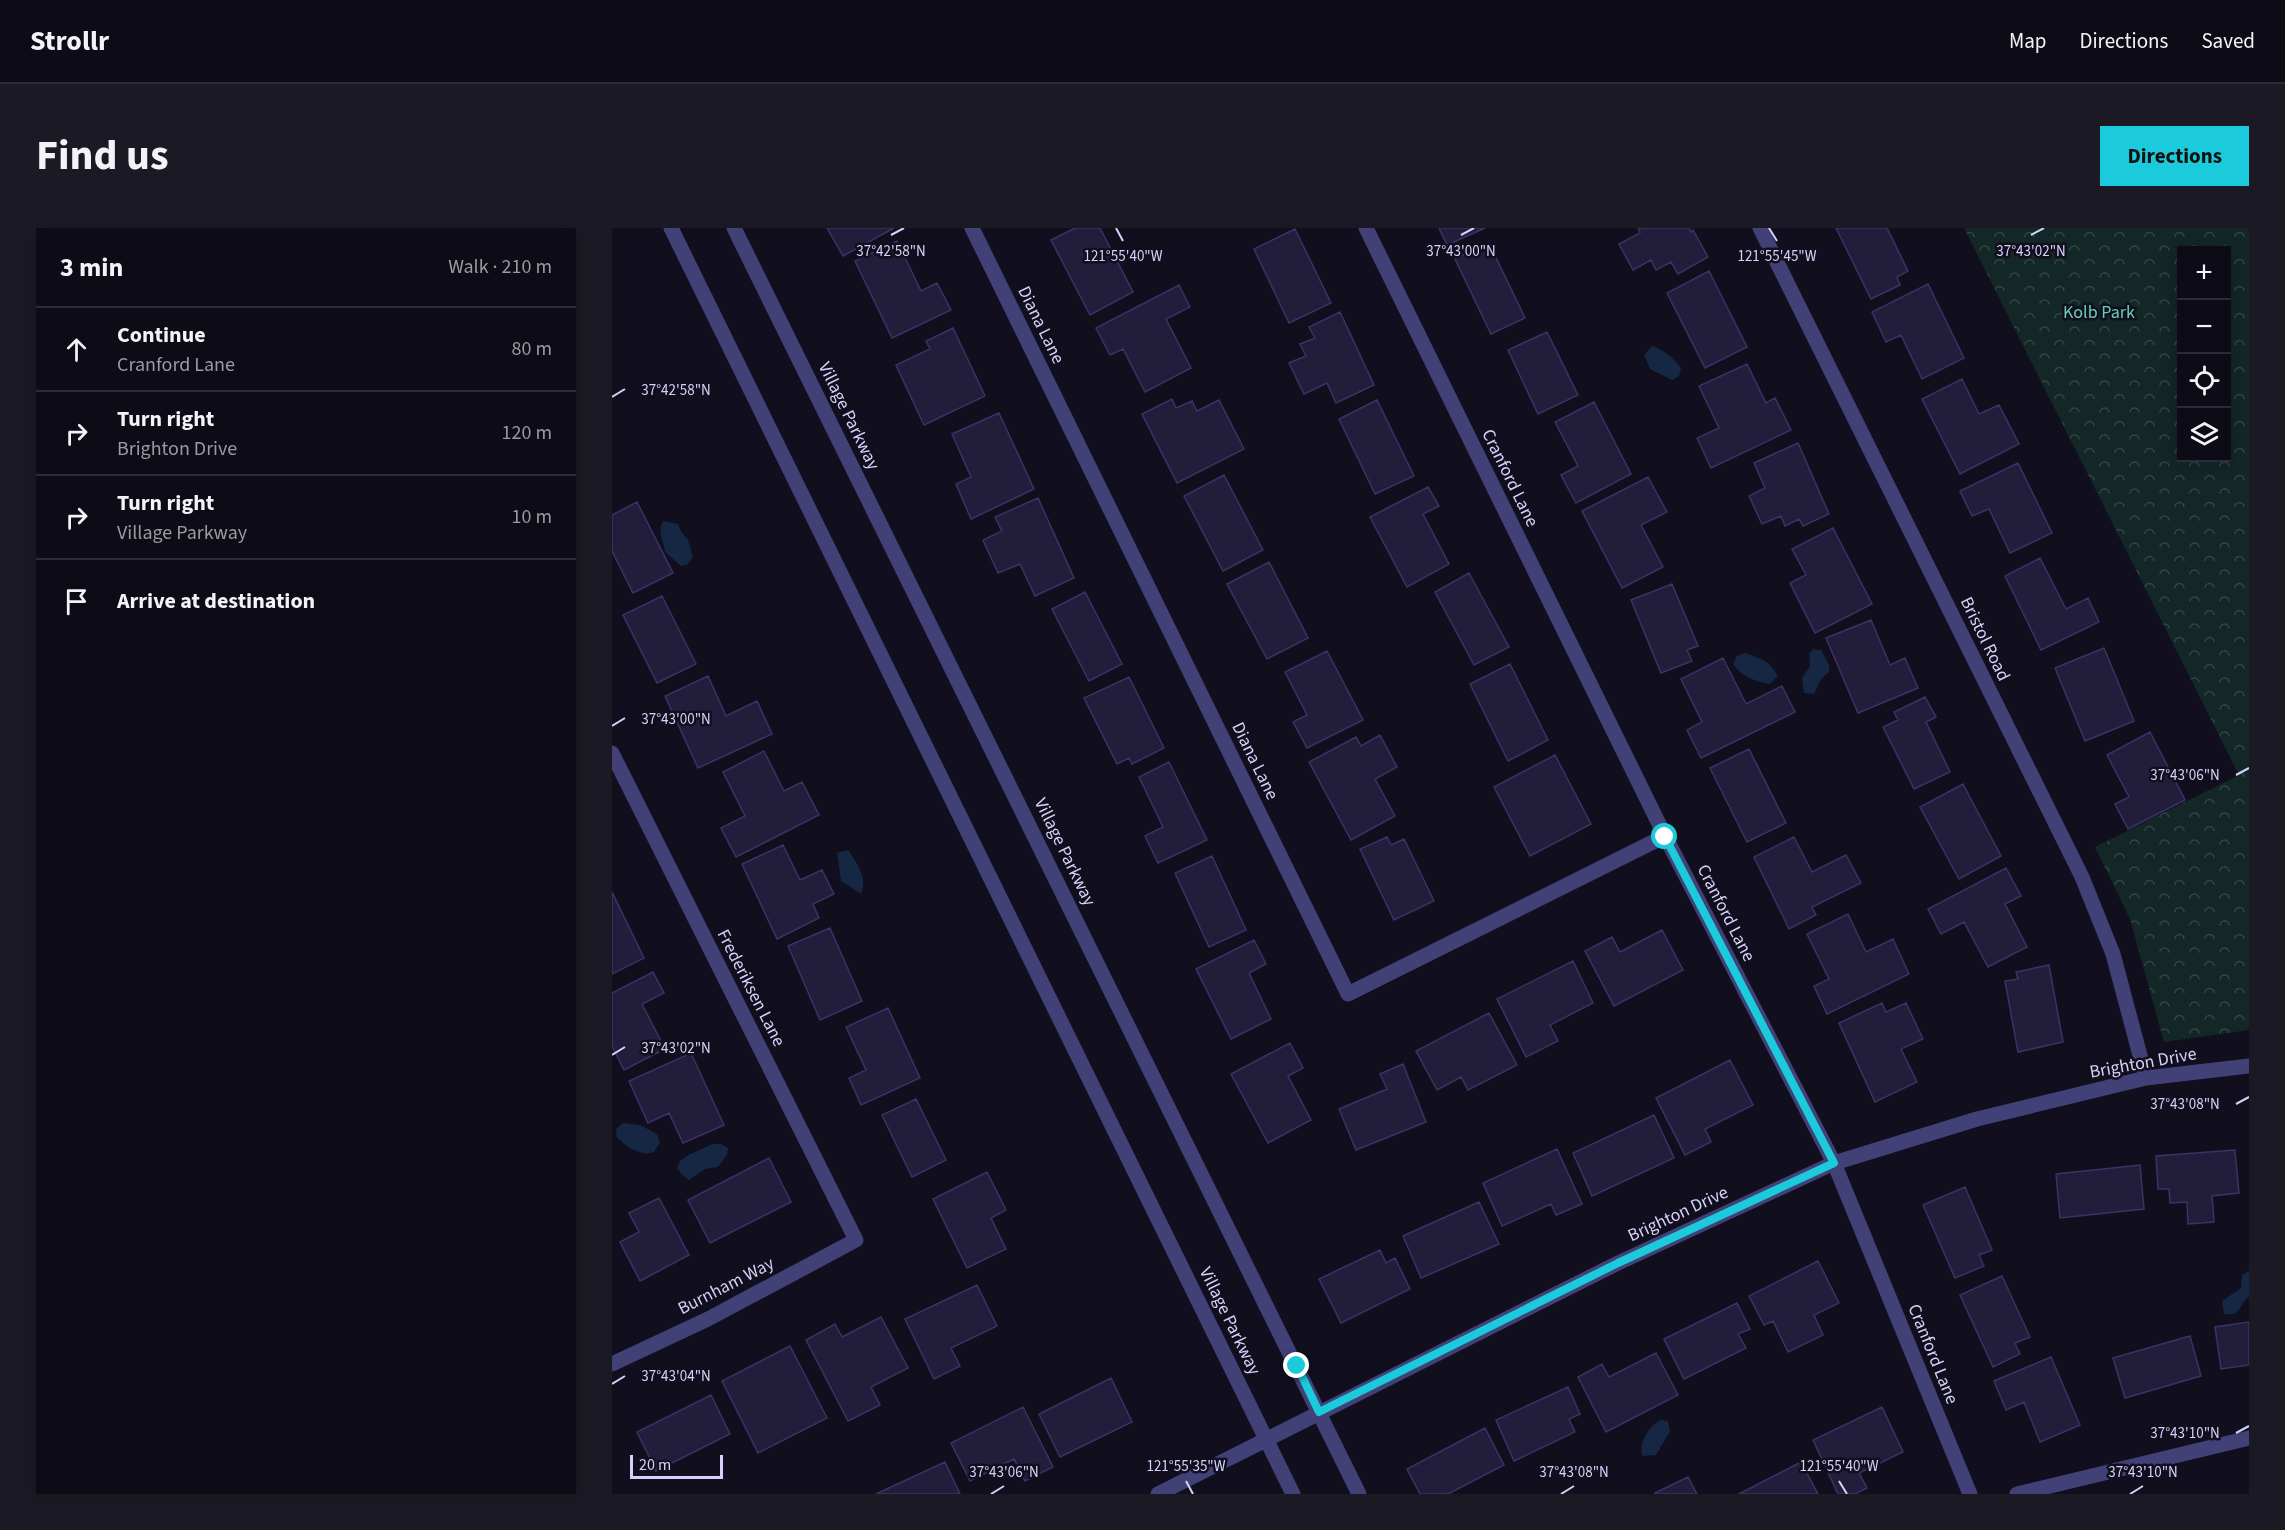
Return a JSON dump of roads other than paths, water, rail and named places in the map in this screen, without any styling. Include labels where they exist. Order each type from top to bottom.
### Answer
[{"type":"street","name":"Village Parkway","points":[[671,228],[1293,1494]]},
{"type":"street","name":"Village Parkway","points":[[734,228],[1359,1494]]},
{"type":"street","name":"Diana Lane","points":[[972,228],[1348,994],[1665,837]]},
{"type":"street","name":"Cranford Lane","points":[[1366,228],[1665,837],[1834,1163],[1970,1494]]},
{"type":"street","name":"Bristol Road","points":[[1760,228],[2082,876],[2113,954],[2146,1078]]},
{"type":"street","name":"Frederiksen Lane","points":[[612,753],[856,1240]]},
{"type":"street","name":"Brighton Drive","points":[[1158,1494],[1618,1263],[1834,1163],[1977,1119],[2146,1078],[2249,1066]]},
{"type":"street","name":"Burnham Way","points":[[612,1364],[708,1319],[856,1240]]},
{"type":"street","points":[[2017,1494],[2249,1438]]},
{"type":"water","points":[[1652,346],[1665,352],[1675,361],[1681,368],[1679,376],[1672,380],[1650,369],[1644,355]]},
{"type":"water","points":[[663,521],[678,524],[688,540],[693,557],[687,565],[681,566],[665,552],[661,532]]},
{"type":"water","points":[[1814,649],[1821,650],[1829,665],[1829,672],[1821,679],[1814,694],[1804,693],[1802,678],[1810,666],[1809,653]]},
{"type":"water","points":[[1745,653],[1764,661],[1778,676],[1770,684],[1744,675],[1733,663],[1737,656]]},
{"type":"water","points":[[848,850],[862,876],[861,894],[841,881],[837,853]]},
{"type":"water","points":[[623,1123],[640,1125],[657,1134],[660,1142],[654,1152],[646,1154],[631,1149],[617,1138],[616,1129]]},
{"type":"water","points":[[712,1144],[721,1144],[728,1148],[727,1155],[718,1167],[705,1169],[689,1180],[683,1176],[677,1168],[680,1161]]},
{"type":"water","points":[[2249,1271],[2249,1297],[2237,1312],[2224,1314],[2222,1301],[2241,1288],[2242,1275]]},
{"type":"water","points":[[1668,1421],[1670,1431],[1656,1455],[1642,1456],[1645,1435],[1656,1422]]},
{"type":"park label","name":"Kolb Park","points":[[2099,312]]}]
